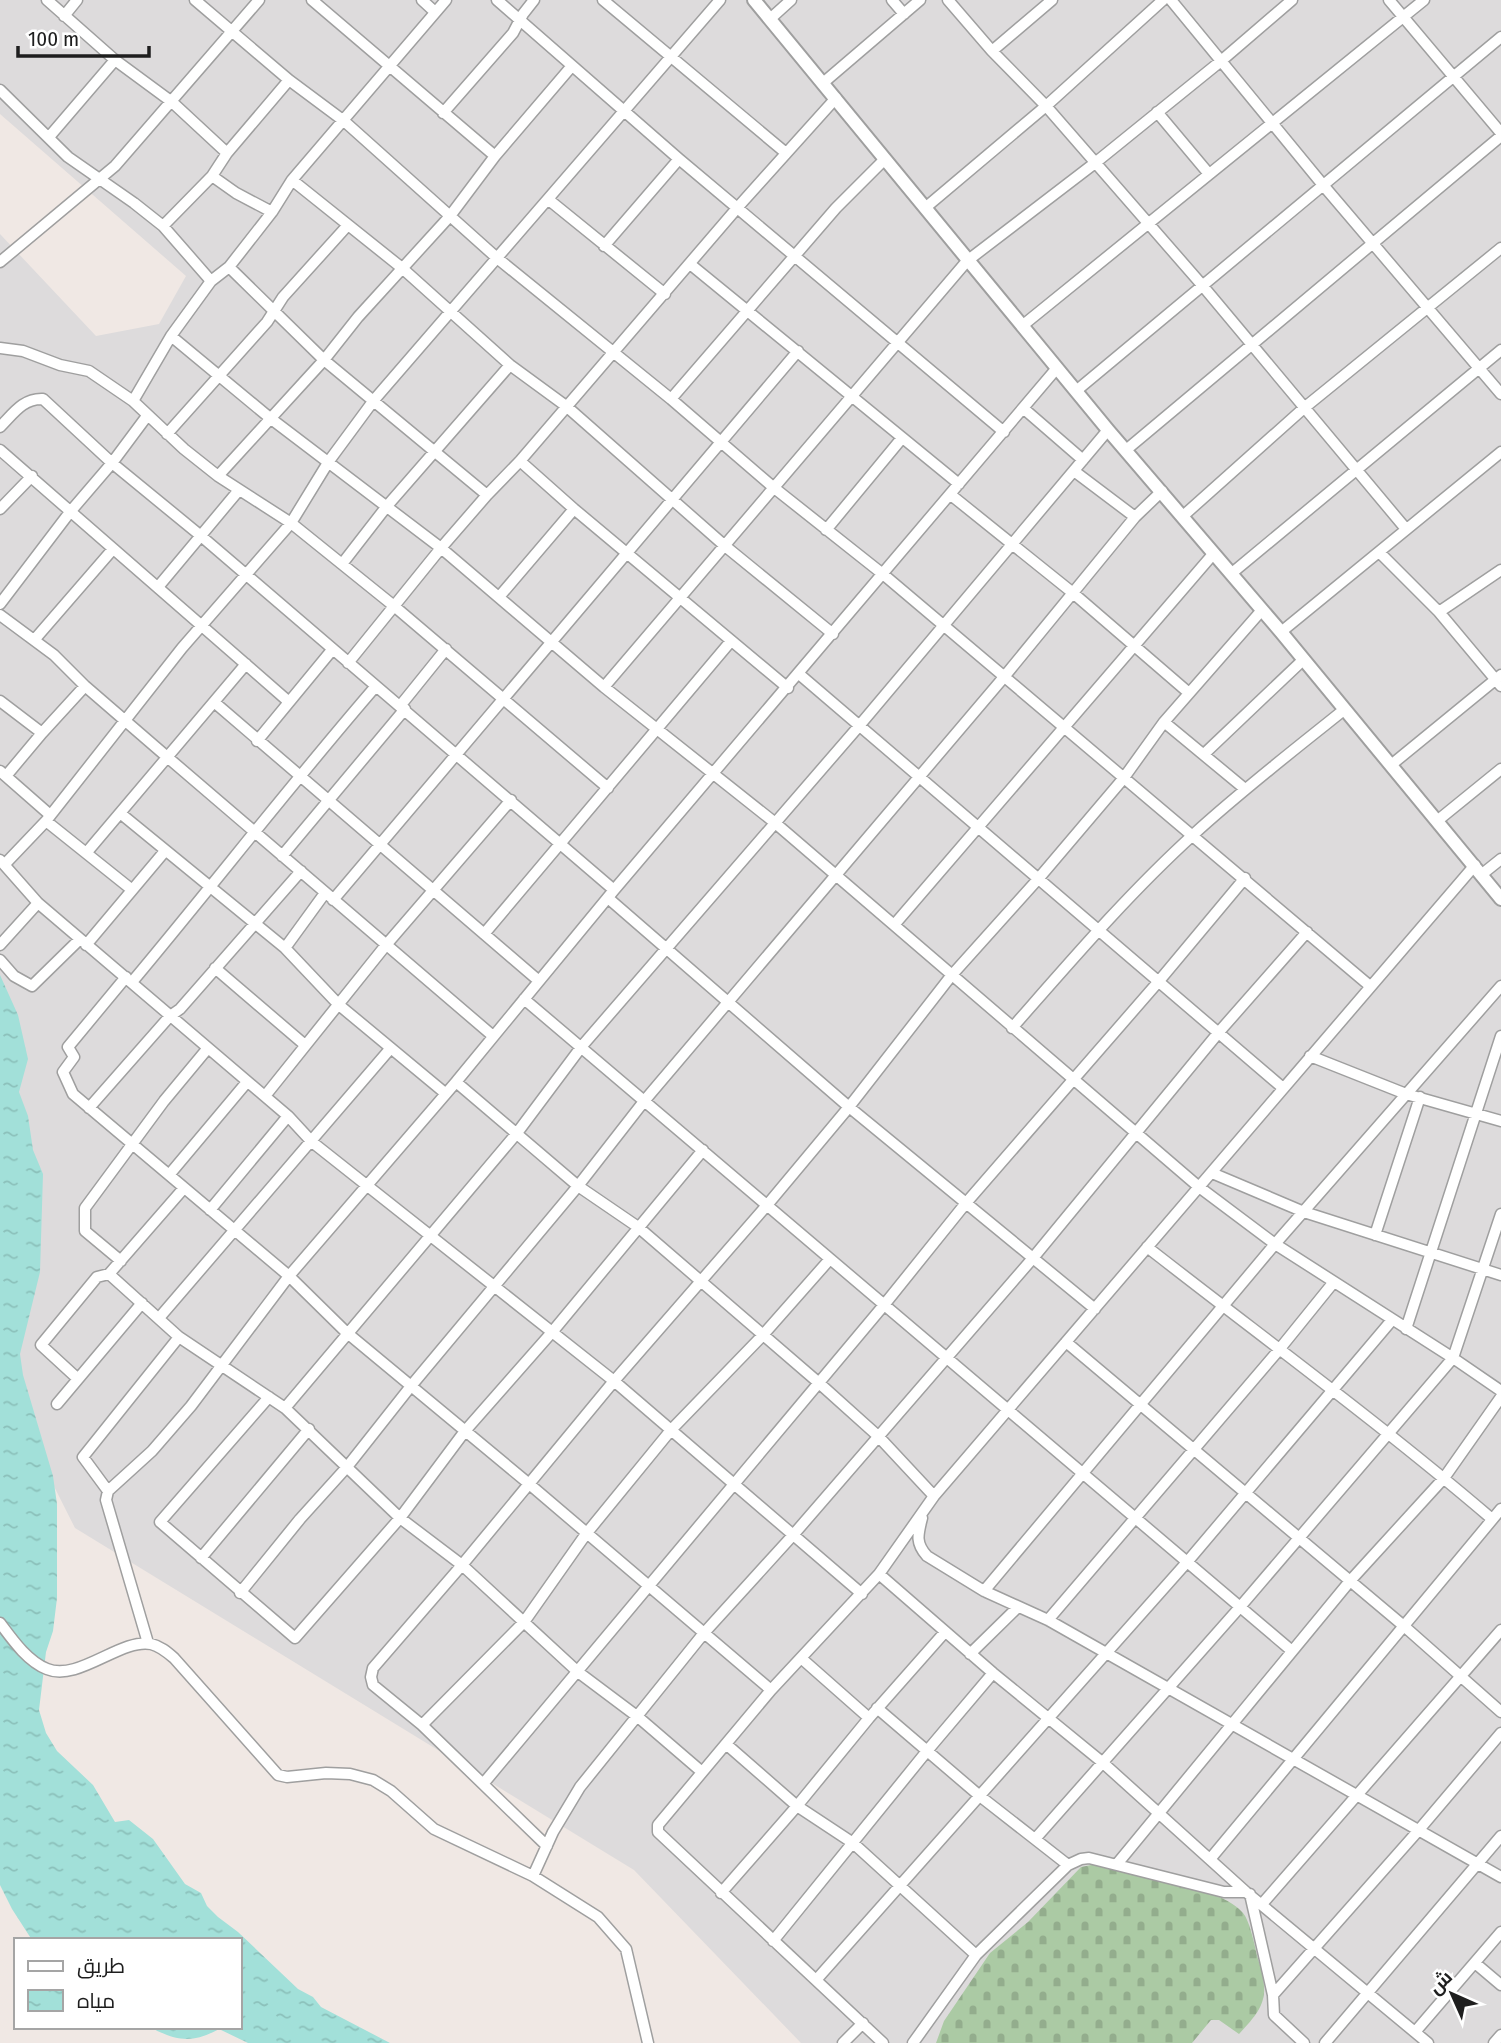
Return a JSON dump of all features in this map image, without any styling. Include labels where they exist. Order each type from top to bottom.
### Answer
[{"type":"street","points":[[47,0],[115,61],[172,102],[227,153]]},
{"type":"street","points":[[64,16],[77,0]]},
{"type":"street","points":[[195,0],[289,80],[344,121],[497,258],[671,399],[773,487],[884,575],[1370,986]]},
{"type":"street","points":[[0,262],[101,179],[172,102],[259,0]]},
{"type":"street","points":[[312,0],[495,156]]},
{"type":"street","points":[[422,0],[435,12]]},
{"type":"street","points":[[133,401],[171,337],[211,281],[229,267],[272,212],[292,180],[446,0]]},
{"type":"street","points":[[497,0],[571,67],[1004,432]]},
{"type":"street","points":[[443,113],[513,33],[534,0]]},
{"type":"street","points":[[603,0],[786,153]]},
{"type":"street","points":[[720,0],[374,400],[329,461],[291,523],[123,719],[47,817],[2,862],[38,903],[288,1116],[312,1142],[614,1381],[862,1594]]},
{"type":"street","points":[[754,0],[1021,326],[1304,659],[1501,899]]},
{"type":"street","points":[[770,19],[791,0]]},
{"type":"street","points":[[892,0],[904,14]]},
{"type":"street","points":[[823,83],[920,0]]},
{"type":"street","points":[[948,0],[992,51],[1046,106],[1202,285],[1406,529]]},
{"type":"street","points":[[992,51],[1052,0]]},
{"type":"street","points":[[926,208],[1046,106],[1163,0]]},
{"type":"street","points":[[1171,0],[1323,185],[1501,394]]},
{"type":"street","points":[[604,687],[967,261],[1095,163],[1292,0]]},
{"type":"street","points":[[1126,450],[1501,135],[1389,0]]},
{"type":"street","points":[[1021,326],[1424,0]]},
{"type":"street","points":[[1076,390],[1501,37]]},
{"type":"street","points":[[49,137],[115,61]]},
{"type":"street","points":[[218,476],[450,216],[495,156],[571,67]]},
{"type":"street","points":[[163,226],[212,176],[227,153],[289,80]]},
{"type":"street","points":[[0,90],[68,157],[163,226],[211,281]]},
{"type":"street","points":[[348,663],[441,548],[836,98]]},
{"type":"street","points":[[1157,112],[1209,174]]},
{"type":"street","points":[[604,246],[679,159]]},
{"type":"street","points":[[671,399],[836,208],[885,159]]},
{"type":"street","points":[[212,176],[236,193],[272,212]]},
{"type":"street","points":[[292,180],[402,268],[509,365],[566,406],[673,501],[833,634]]},
{"type":"street","points":[[549,200],[664,294]]},
{"type":"street","points":[[167,434],[267,322],[273,311],[348,225]]},
{"type":"street","points":[[1183,516],[1304,408],[1501,248]]},
{"type":"street","points":[[690,264],[959,484]]},
{"type":"street","points":[[229,267],[324,360],[487,495]]},
{"type":"street","points":[[171,337],[270,418],[441,548],[604,687],[774,822],[1199,1187],[1275,1244],[1453,1357],[1501,1391]]},
{"type":"street","points":[[0,348],[23,351],[60,365],[89,372],[133,401],[167,434],[218,476],[291,523],[394,606],[608,788]]},
{"type":"street","points":[[1231,573],[1501,350]]},
{"type":"street","points":[[285,947],[329,896],[381,845],[799,351]]},
{"type":"street","points":[[342,564],[387,506],[509,365]]},
{"type":"street","points":[[148,1643],[106,1500],[108,1491],[152,1451],[223,1364],[289,1276],[369,1185],[611,894],[1057,368]]},
{"type":"street","points":[[0,427],[25,402],[43,399],[112,463],[511,800],[667,948],[849,1107],[1094,1309]]},
{"type":"street","points":[[1023,408],[1083,460]]},
{"type":"street","points":[[0,604],[147,416]]},
{"type":"street","points":[[285,1408],[346,1332],[517,1133],[582,1046],[859,726],[1108,430]]},
{"type":"street","points":[[826,530],[902,438]]},
{"type":"street","points":[[0,450],[289,702]]},
{"type":"street","points":[[1281,632],[1501,452]]},
{"type":"street","points":[[520,461],[788,688]]},
{"type":"street","points":[[1074,471],[1135,517]]},
{"type":"street","points":[[0,509],[32,476]]},
{"type":"street","points":[[158,587],[239,490]]},
{"type":"street","points":[[240,1593],[300,1519],[347,1467],[493,1285],[578,1186],[645,1100],[1004,677],[1135,517],[1161,491]]},
{"type":"street","points":[[951,495],[1073,593],[1189,693]]},
{"type":"street","points":[[499,597],[574,509]]},
{"type":"street","points":[[35,639],[113,549]]},
{"type":"street","points":[[894,925],[1214,553]]},
{"type":"street","points":[[1380,553],[1439,612],[1499,680],[1391,765]]},
{"type":"street","points":[[1439,612],[1501,570]]},
{"type":"street","points":[[547,1846],[422,1725],[373,1685],[373,1668],[614,1381],[768,1204],[849,1107],[951,976],[1039,878],[1123,779],[1164,722],[1262,610]]},
{"type":"street","points":[[0,615],[35,639],[254,833],[493,1036]]},
{"type":"street","points":[[484,934],[731,641]]},
{"type":"street","points":[[282,856],[446,649]]},
{"type":"street","points":[[257,741],[332,650]]},
{"type":"street","points":[[1204,754],[1304,659]]},
{"type":"street","points":[[87,852],[246,664]]},
{"type":"street","points":[[799,674],[1283,1088]]},
{"type":"street","points":[[85,686],[3,774],[47,817],[131,889]]},
{"type":"street","points":[[376,686],[299,776],[212,887],[68,1047],[74,1057],[64,1072],[73,1094],[89,1108],[289,1276],[346,1332],[771,1690]]},
{"type":"street","points":[[0,701],[42,733]]},
{"type":"street","points":[[214,702],[539,981]]},
{"type":"street","points":[[1012,1028],[1098,930],[1192,836],[1245,789],[1345,709]]},
{"type":"street","points":[[1164,722],[1245,789]]},
{"type":"street","points":[[1437,821],[1501,769]]},
{"type":"street","points":[[265,1096],[386,945],[511,800]]},
{"type":"street","points":[[120,813],[285,947],[339,1005],[445,1093]]},
{"type":"street","points":[[0,960],[14,976],[32,986],[83,942],[164,851]]},
{"type":"street","points":[[883,2043],[817,1979],[721,1893],[657,1829],[658,1825],[771,1690],[879,1574],[934,1496],[1370,986],[1478,870],[1501,859]]},
{"type":"street","points":[[89,1108],[170,1016],[180,1009],[300,871]]},
{"type":"street","points":[[483,1784],[736,1484],[966,1203],[1245,878]]},
{"type":"street","points":[[0,945],[38,903]]},
{"type":"street","points":[[533,1876],[580,1787],[704,1633],[794,1534],[946,1358],[1219,1032],[1307,932]]},
{"type":"street","points":[[215,968],[305,1045]]},
{"type":"street","points":[[984,1591],[1275,1244],[1501,986]]},
{"type":"street","points":[[524,999],[1292,1651]]},
{"type":"street","points":[[1406,1329],[1501,1036]]},
{"type":"street","points":[[121,1261],[85,1231],[85,1208],[131,1144],[208,1048]]},
{"type":"street","points":[[159,1318],[390,1049]]},
{"type":"street","points":[[1310,1056],[1406,1094],[1501,1121]]},
{"type":"street","points":[[169,1175],[247,1082]]},
{"type":"street","points":[[456,1082],[578,1186],[638,1227],[819,1383],[878,1436],[934,1496]]},
{"type":"street","points":[[1375,1235],[1420,1097]]},
{"type":"street","points":[[210,1210],[288,1116]]},
{"type":"street","points":[[269,1397],[160,1522],[295,1638],[400,1518],[465,1431],[553,1331],[703,1150]]},
{"type":"street","points":[[1212,1173],[1304,1212],[1501,1275]]},
{"type":"street","points":[[78,1379],[41,1345],[97,1276],[109,1274],[184,1188]]},
{"type":"street","points":[[1035,1839],[1390,1434],[1453,1357],[1501,1214]]},
{"type":"street","points":[[1147,1247],[1278,1351],[1390,1434],[1492,1519]]},
{"type":"street","points":[[422,1725],[524,1622],[586,1534],[671,1430],[763,1335],[830,1259]]},
{"type":"street","points":[[109,1274],[179,1337],[285,1408],[400,1518],[462,1565],[578,1672],[638,1717],[702,1772]]},
{"type":"street","points":[[1048,1619],[1333,1283]]},
{"type":"street","points":[[57,1404],[142,1303]]},
{"type":"street","points":[[817,1979],[1188,1561],[1392,1320]]},
{"type":"street","points":[[108,1491],[83,1457],[179,1337]]},
{"type":"street","points":[[1066,1342],[1405,1627],[1501,1713]]},
{"type":"street","points":[[1117,1864],[1350,1581],[1444,1478],[1501,1397]]},
{"type":"street","points":[[201,1558],[309,1429]]},
{"type":"street","points":[[1211,1858],[1501,1509]]},
{"type":"street","points":[[924,1512],[918,1541],[920,1549],[927,1556],[984,1591],[1017,1608],[1048,1619],[1501,1877]]},
{"type":"street","points":[[879,1574],[970,1654],[1102,1762],[1248,1893],[1428,2043]]},
{"type":"street","points":[[970,1654],[1017,1608]]},
{"type":"street","points":[[0,1623],[16,1644],[35,1661],[45,1669],[58,1672],[72,1670],[127,1648],[148,1643],[161,1648],[174,1658],[278,1775],[287,1777],[326,1773],[350,1774],[373,1780],[391,1791],[434,1829],[533,1876],[598,1917],[626,1949],[648,2043]]},
{"type":"street","points":[[1262,1904],[1501,1630]]},
{"type":"street","points":[[721,1893],[877,1708],[945,1632]]},
{"type":"street","points":[[802,1658],[869,1718]]},
{"type":"street","points":[[773,1941],[993,1673]]},
{"type":"street","points":[[877,1708],[981,1797],[1068,1866]]},
{"type":"street","points":[[1273,1995],[1418,1832],[1501,1733]]},
{"type":"street","points":[[726,1744],[797,1806],[853,1843],[975,1955]]},
{"type":"street","points":[[1325,2043],[1501,1836]]},
{"type":"street","points":[[913,2043],[975,1955],[1068,1866],[1081,1859],[1117,1864],[1224,1892],[1248,1893]]},
{"type":"street","points":[[1248,1893],[1273,1995],[1274,2015],[1304,2043]]},
{"type":"street","points":[[1415,2032],[1501,1932]]},
{"type":"street","points":[[1475,1962],[1501,1985]]},
{"type":"street","points":[[843,2043],[863,2023]]},
{"type":"street","points":[[1494,2043],[1501,2035]]},
{"type":"shaded area","points":[[0,0],[1501,0],[1501,2043],[801,2043],[634,1870],[75,1528],[13,1405],[0,1267],[0,234],[96,336],[159,324],[186,276],[0,114]]},
{"type":"green space","points":[[1096,1864],[1196,1888],[1232,1903],[1243,1913],[1252,1935],[1264,1983],[1260,2008],[1248,2025],[1239,2034],[1219,2020],[1211,2020],[1192,2043],[936,2043],[944,2021],[990,1953],[1028,1922],[1081,1867]]},
{"type":"water","points":[[0,975],[18,1015],[28,1059],[19,1092],[28,1116],[33,1150],[43,1174],[40,1272],[20,1354],[23,1375],[53,1476],[57,1504],[57,1598],[53,1631],[46,1652],[39,1710],[46,1733],[57,1751],[93,1785],[115,1822],[129,1820],[153,1839],[185,1884],[201,1893],[207,1906],[218,1917],[238,1932],[298,1989],[313,1997],[321,2007],[390,2043],[248,2043],[219,2029],[242,2029],[242,1938],[31,1938],[0,1885]]},
{"type":"water","points":[[154,2029],[219,2029],[201,2037],[185,2039]]}]
